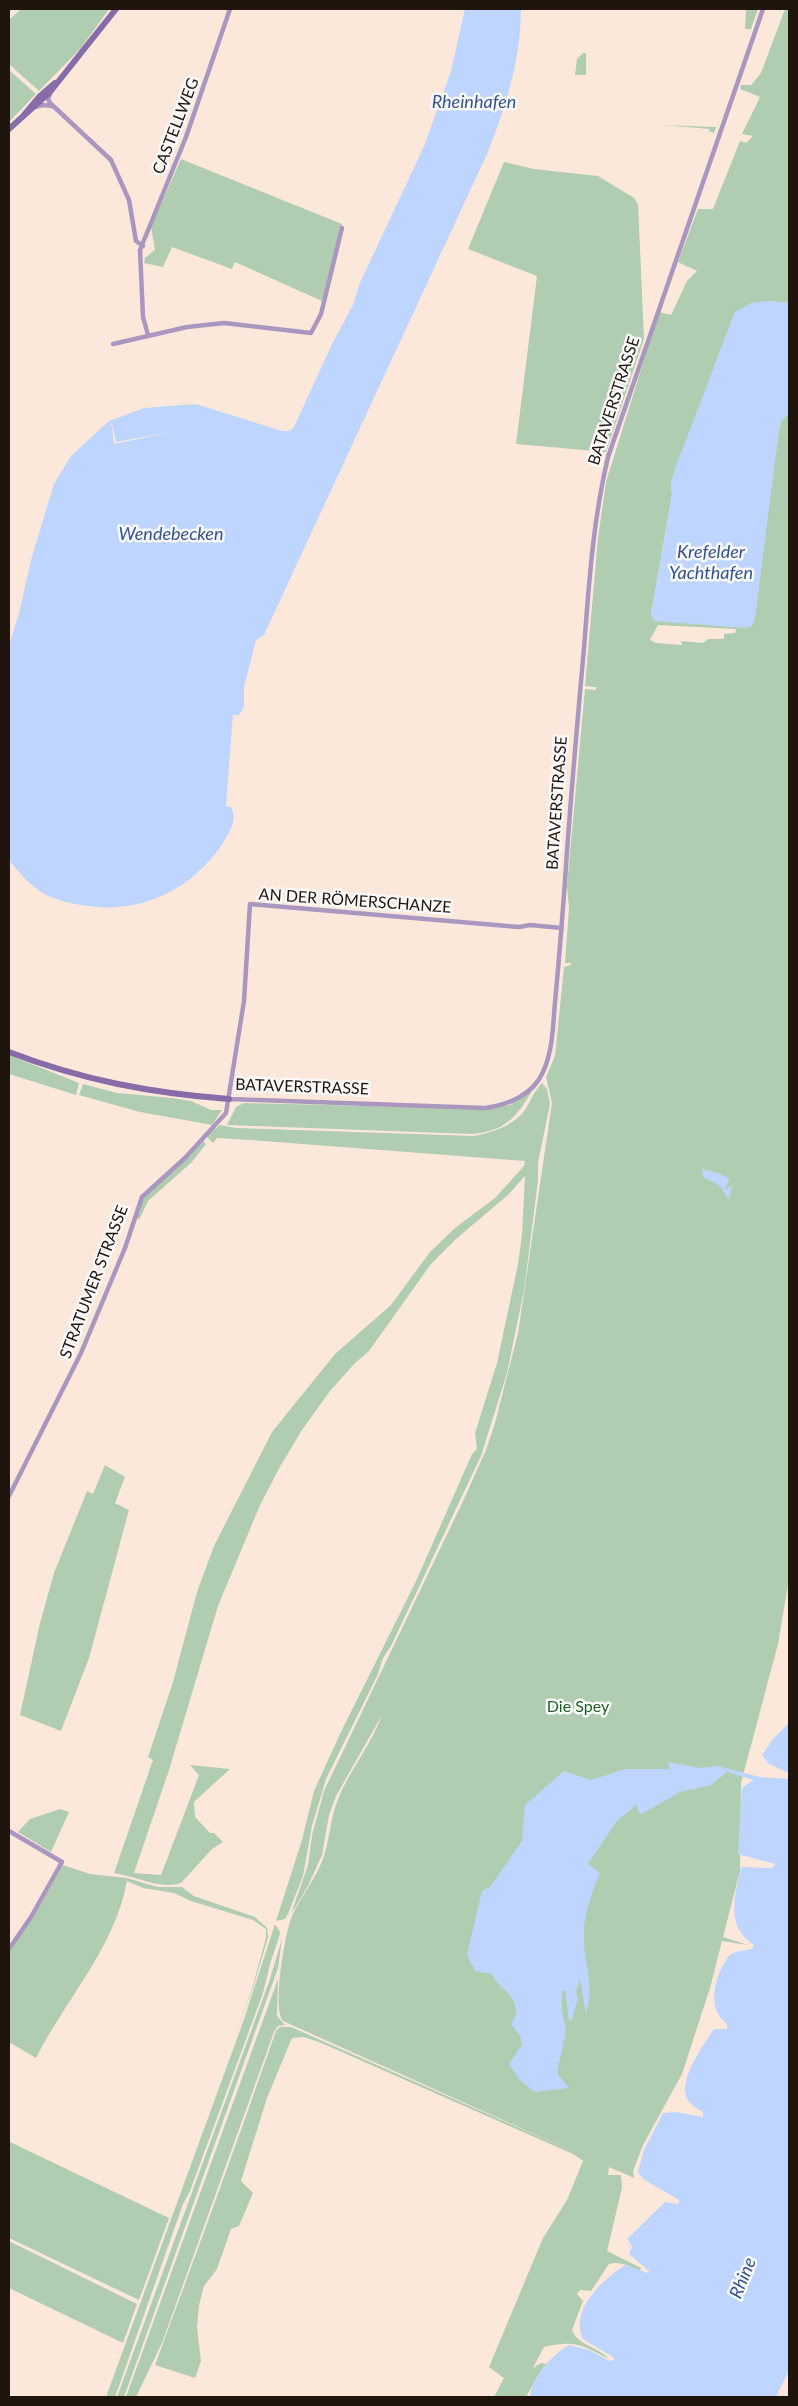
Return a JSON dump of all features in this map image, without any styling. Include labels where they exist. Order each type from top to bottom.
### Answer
[{"type":"street","points":[[35,108],[84,52],[116,9]]},
{"type":"street","name":"CASTELLWEG","points":[[141,248],[186,137],[230,9]]},
{"type":"street","name":"BATAVERSTRASSE","points":[[9,1052],[64,1072],[98,1081],[180,1095],[228,1098],[485,1108],[501,1105],[519,1098],[536,1082],[549,1059],[562,928],[580,687],[598,504],[614,438],[763,9]]},
{"type":"street","points":[[9,129],[40,96],[61,78]]},
{"type":"street","points":[[50,92],[48,99],[54,107],[111,160],[129,200],[136,241],[141,248],[143,318],[148,335]]},
{"type":"street","points":[[23,116],[43,105],[54,107]]},
{"type":"street","points":[[113,344],[187,327],[224,323],[311,333],[321,314],[342,228]]},
{"type":"street","name":"AN DER RÖMERSCHANZE","points":[[228,1098],[244,1001],[250,904],[520,927],[530,925],[562,928]]},
{"type":"street","name":"STRATUMER STRASSE","points":[[9,1496],[81,1353],[125,1248],[142,1197],[174,1169],[208,1131],[223,1118],[228,1098]]},
{"type":"street","points":[[9,1831],[62,1862],[31,1916],[9,1948]]},
{"type":"green space","points":[[21,9],[109,9],[81,48],[39,91],[9,64],[9,20]]},
{"type":"green space","points":[[746,9],[758,9],[751,29],[745,29]]},
{"type":"green space","name":"Die Spey","points":[[785,9],[789,9],[789,303],[770,301],[735,312],[671,483],[672,495],[651,615],[752,625],[779,430],[781,422],[789,412],[789,1579],[778,1644],[741,1783],[740,1871],[723,1937],[748,1945],[722,1941],[710,1988],[682,2074],[643,2145],[633,2171],[634,2178],[609,2167],[608,2175],[621,2175],[622,2188],[607,2251],[641,2268],[640,2271],[621,2264],[609,2264],[591,2291],[580,2290],[577,2294],[583,2301],[572,2330],[579,2340],[609,2359],[578,2345],[564,2344],[544,2347],[533,2368],[541,2363],[547,2364],[540,2372],[526,2397],[494,2397],[504,2378],[489,2367],[543,2238],[567,2200],[583,2161],[573,2154],[319,2042],[303,2037],[292,2038],[267,2098],[241,2181],[253,2193],[239,2226],[231,2229],[217,2269],[204,2286],[199,2305],[197,2327],[201,2361],[195,2378],[155,2365],[276,2031],[280,2027],[291,2027],[585,2157],[283,2021],[280,2013],[279,1986],[283,1953],[292,1916],[323,1859],[338,1799],[382,1715],[336,1796],[329,1815],[322,1855],[308,1886],[291,1914],[308,1865],[312,1835],[324,1791],[486,1450],[495,1423],[518,1333],[552,1103],[546,1077],[555,1056],[564,967],[571,965],[571,963],[565,963],[569,908],[567,886],[585,689],[596,690],[596,687],[585,686],[598,538],[606,482],[659,312],[671,315],[687,281],[697,271],[678,262],[698,209],[713,209],[740,141],[746,143],[753,136],[742,134],[760,97],[740,89],[741,85],[751,85],[761,73]],"holes":[[[658,625],[736,629],[735,633],[724,634],[724,639],[708,639],[703,643],[681,641],[682,645],[656,643],[650,640]]]},
{"type":"green space","points":[[583,53],[586,53],[586,75],[575,75],[577,59]]},
{"type":"green space","points":[[9,70],[36,94],[9,122]]},
{"type":"green space","points":[[663,125],[716,127],[714,133],[709,131],[710,129]]},
{"type":"green space","points":[[181,159],[342,224],[322,301],[235,262],[232,269],[172,247],[163,267],[144,263],[145,258],[155,250],[151,227]]},
{"type":"green space","points":[[504,162],[534,169],[598,176],[634,198],[638,204],[644,339],[606,452],[516,444],[537,276],[468,249]]},
{"type":"green space","points":[[9,1055],[79,1083],[76,1095],[9,1074]]},
{"type":"green space","points":[[542,1083],[547,1089],[550,1104],[538,1163],[538,1181],[524,1290],[507,1373],[481,1456],[326,1779],[312,1826],[303,1876],[288,1914],[285,1919],[276,1921],[302,1840],[314,1791],[339,1736],[417,1579],[472,1454],[477,1449],[475,1433],[497,1363],[518,1264],[522,1234],[525,1176],[508,1195],[456,1239],[431,1264],[369,1351],[355,1363],[330,1391],[302,1430],[260,1505],[218,1606],[169,1770],[134,1873],[161,1875],[199,1775],[190,1765],[230,1769],[194,1802],[195,1817],[210,1833],[214,1833],[223,1842],[212,1849],[181,1883],[173,1885],[156,1884],[114,1873],[153,1760],[148,1757],[173,1682],[197,1592],[214,1546],[272,1432],[335,1354],[391,1305],[430,1252],[455,1228],[495,1198],[524,1166],[525,1161],[217,1138],[213,1143],[206,1136],[220,1125],[236,1128],[474,1136],[490,1132],[513,1122],[525,1110]]},
{"type":"green space","points":[[83,1084],[117,1093],[191,1101],[211,1110],[222,1110],[212,1125],[140,1112],[79,1095]]},
{"type":"green space","points":[[532,1091],[521,1109],[508,1122],[493,1130],[472,1134],[227,1125],[236,1107],[244,1103],[491,1109],[510,1105]]},
{"type":"green space","points":[[202,1140],[206,1144],[192,1162],[148,1201],[139,1220],[136,1217],[142,1201],[151,1189],[190,1156]]},
{"type":"green space","points":[[105,1465],[125,1477],[115,1503],[129,1510],[89,1658],[61,1731],[20,1715],[40,1623],[54,1573],[87,1491],[93,1494]]},
{"type":"green space","points":[[60,1809],[69,1812],[51,1852],[18,1832],[30,1819]]},
{"type":"green space","points":[[63,1865],[90,1874],[127,1878],[157,1887],[182,1887],[194,1896],[255,1917],[267,1928],[268,1937],[253,1988],[232,2044],[252,1989],[266,1938],[266,1929],[253,1920],[191,1901],[174,1893],[143,1888],[127,1881],[121,1905],[101,1950],[36,2058],[9,2042],[9,1952],[33,1917]]},
{"type":"green space","points":[[275,1924],[280,1932],[263,1993],[190,2191],[183,2204],[115,2397],[106,2397],[242,2025]]},
{"type":"green space","points":[[282,1939],[278,1968],[124,2397],[117,2397],[269,1982]]},
{"type":"green space","points":[[278,1979],[277,2016],[285,2025],[278,2026],[274,2032],[162,2343],[136,2397],[126,2397]]},
{"type":"green space","points":[[10,2142],[169,2218],[139,2300],[9,2238]]},
{"type":"green space","points":[[9,2241],[137,2304],[123,2343],[9,2288]]},
{"type":"water","name":"Wendebecken","points":[[465,9],[521,9],[518,46],[506,100],[488,152],[264,635],[256,640],[244,687],[244,707],[239,715],[233,715],[226,806],[231,807],[234,815],[230,830],[214,855],[200,870],[184,883],[149,901],[129,906],[88,906],[55,899],[44,894],[34,887],[9,860],[9,646],[19,613],[32,556],[54,484],[71,456],[109,421],[144,408],[196,404],[282,431],[290,431],[294,427],[332,344],[353,305],[359,285],[425,144],[451,71]]},
{"type":"water","name":"Krefelder Yachthafen","points":[[770,301],[789,303],[789,412],[781,422],[779,430],[755,618],[752,626],[744,628],[655,621],[651,615],[672,495],[671,483],[676,466],[735,312],[751,303]]},
{"type":"water","points":[[702,1169],[728,1178],[729,1181],[725,1187],[727,1189],[732,1185],[729,1199],[719,1185],[703,1177]]},
{"type":"water","points":[[789,1723],[789,1773],[769,1764],[762,1755],[773,1739]]},
{"type":"water","name":"Rhine","points":[[668,1762],[700,1768],[718,1766],[760,1777],[789,1779],[789,2370],[776,2397],[530,2397],[538,2374],[549,2361],[569,2345],[589,2350],[610,2361],[614,2360],[613,2357],[583,2339],[580,2328],[584,2306],[598,2287],[625,2265],[648,2273],[649,2271],[629,2254],[632,2246],[627,2239],[665,2202],[678,2204],[679,2200],[643,2179],[638,2172],[644,2150],[663,2113],[677,2112],[703,2117],[703,2112],[693,2106],[687,2099],[686,2080],[694,2061],[714,2029],[727,2029],[727,2024],[717,2012],[714,1998],[721,1969],[731,1954],[752,1949],[754,1945],[745,1938],[739,1929],[734,1910],[741,1867],[772,1868],[775,1864],[738,1854],[742,1788],[753,1780],[727,1772],[711,1785],[680,1792],[640,1815],[636,1805],[617,1821],[588,1864],[600,1873],[589,1904],[584,1929],[584,1947],[589,1984],[586,2014],[580,1979],[576,1992],[578,1998],[572,2019],[569,2020],[565,1990],[562,1991],[562,2011],[566,2031],[557,2073],[569,2088],[534,2092],[519,2079],[509,2064],[522,2045],[520,2036],[512,2025],[516,2014],[514,2001],[492,1974],[475,1971],[467,1955],[482,1891],[490,1887],[522,1841],[525,1805],[564,1771],[591,1780],[625,1769],[670,1769]]},
{"type":"pier","points":[[111,420],[116,442],[176,431],[114,444]]},
{"type":"water label","name":"Rheinhafen","points":[[474,102]]}]
